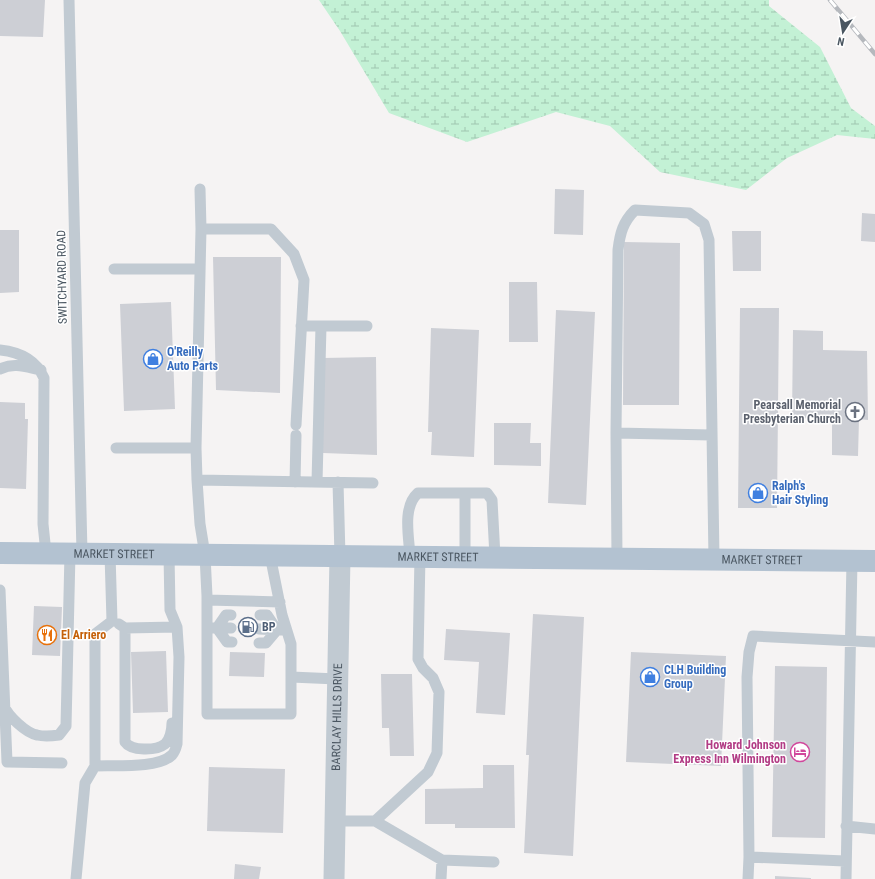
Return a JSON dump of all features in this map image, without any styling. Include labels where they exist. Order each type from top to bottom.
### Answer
[{"type":"main road","name":"MARKET STREET","points":[[0,553],[875,561]]},
{"type":"street","name":"BARCLAY HILLS DRIVE","points":[[334,879],[340,556]]},
{"type":"lane","name":"SWITCHYARD ROAD","points":[[4,706],[7,714],[35,735],[50,737],[59,735],[66,726],[76,553],[69,0]]},
{"type":"lane","points":[[200,189],[201,228],[196,448],[200,524],[205,555],[207,600],[212,628],[207,714],[291,714],[291,644],[282,630],[267,615],[260,615]]},
{"type":"lane","points":[[617,558],[616,433],[618,250],[620,231],[626,218],[636,210],[689,213],[704,224],[709,240],[714,559]]},
{"type":"lane","points":[[201,228],[271,229],[294,254],[304,280],[296,430],[295,482]]},
{"type":"lane","points":[[114,269],[200,269]]},
{"type":"lane","points":[[301,326],[367,326]]},
{"type":"lane","points":[[317,482],[321,326]]},
{"type":"lane","points":[[0,350],[13,351],[33,361],[41,370],[44,378],[43,524],[46,553]]},
{"type":"lane","points":[[0,369],[7,366],[20,365],[41,370]]},
{"type":"lane","points":[[616,433],[712,435]]},
{"type":"lane","points":[[116,448],[196,448]]},
{"type":"lane","points":[[197,480],[373,483]]},
{"type":"lane","points":[[338,482],[340,556]]},
{"type":"lane","points":[[465,493],[465,557]]},
{"type":"lane","points":[[375,821],[428,772],[437,754],[439,692],[433,678],[423,668],[418,659],[415,556],[409,508],[412,499],[418,494],[487,493],[492,500],[495,557]]},
{"type":"lane","points":[[110,554],[112,621]]},
{"type":"lane","points":[[95,766],[132,765],[164,760],[172,755],[177,744],[179,657],[177,627],[170,610],[169,554]]},
{"type":"lane","points":[[270,555],[280,602],[282,630]]},
{"type":"lane","points":[[846,879],[845,862],[852,560]]},
{"type":"lane","points":[[0,590],[7,762],[62,763]]},
{"type":"lane","points":[[207,600],[280,602]]},
{"type":"lane","points":[[212,628],[226,615],[232,615]]},
{"type":"lane","points":[[112,621],[125,628],[177,627]]},
{"type":"lane","points":[[76,879],[84,783],[95,766],[95,634],[112,621]]},
{"type":"lane","points":[[125,628],[125,742],[127,745],[143,749],[158,748],[165,744],[170,738],[172,728],[172,676],[179,657]]},
{"type":"lane","points":[[212,628],[231,628]]},
{"type":"lane","points":[[212,628],[227,642],[232,642]]},
{"type":"lane","points":[[259,629],[282,630]]},
{"type":"lane","points":[[259,643],[266,643],[282,630]]},
{"type":"lane","points":[[748,879],[748,677],[749,652],[753,636],[875,642]]},
{"type":"lane","points":[[291,677],[337,679]]},
{"type":"lane","points":[[335,821],[375,821],[442,860],[494,862]]},
{"type":"lane","points":[[846,826],[875,829]]},
{"type":"lane","points":[[748,857],[845,862]]},
{"type":"lane","points":[[441,879],[442,860]]},
{"type":"green space","points":[[319,0],[769,0],[769,6],[820,47],[851,108],[875,126],[875,139],[837,135],[787,158],[746,190],[660,172],[610,126],[556,112],[467,142],[389,113],[340,31]]},
{"type":"building","points":[[0,0],[45,0],[43,37],[0,36]]},
{"type":"building","points":[[555,189],[584,190],[583,235],[554,234]]},
{"type":"building","points":[[862,213],[875,214],[875,242],[861,241]]},
{"type":"building","points":[[0,230],[19,230],[19,292],[0,293]]},
{"type":"building","points":[[732,231],[761,231],[761,271],[733,271]]},
{"type":"building","points":[[624,242],[680,243],[679,405],[623,405]]},
{"type":"building","points":[[213,257],[281,257],[280,393],[216,390]]},
{"type":"building","points":[[509,282],[537,282],[538,342],[509,342]]},
{"type":"building","points":[[171,302],[175,409],[124,411],[120,304]]},
{"type":"building","points":[[740,308],[779,308],[777,508],[738,508]]},
{"type":"building","points":[[556,310],[595,312],[586,505],[548,503]]},
{"type":"building","points":[[431,328],[479,330],[474,457],[431,455],[432,432],[428,432]]},
{"type":"building","points":[[793,330],[823,331],[823,350],[867,351],[868,420],[859,419],[858,456],[832,455],[832,419],[792,418]]},
{"type":"building","points":[[376,357],[377,455],[323,453],[323,358]]},
{"type":"building","points":[[0,402],[25,403],[25,419],[28,419],[26,489],[0,488]]},
{"type":"building","points":[[494,423],[531,423],[530,443],[541,443],[541,466],[494,465]]},
{"type":"building","points":[[34,606],[62,607],[60,656],[32,655]]},
{"type":"building","points":[[533,614],[584,617],[573,856],[524,853],[529,755],[526,755]]},
{"type":"building","points":[[446,629],[510,633],[505,715],[476,713],[479,662],[444,660]]},
{"type":"building","points":[[166,651],[168,712],[133,713],[131,652]]},
{"type":"building","points":[[230,652],[265,653],[264,677],[229,676]]},
{"type":"building","points":[[631,652],[726,656],[721,766],[626,762]]},
{"type":"building","name":"Howard Johnson Express Inn Wilmington","points":[[775,666],[827,667],[825,838],[772,837]]},
{"type":"building","points":[[381,674],[412,674],[414,756],[390,756],[389,728],[382,728]]},
{"type":"building","points":[[483,765],[514,765],[515,828],[455,828],[455,824],[425,824],[425,789],[483,788]]},
{"type":"building","points":[[209,767],[285,769],[283,833],[207,831]]},
{"type":"building","points":[[235,864],[261,867],[259,879],[234,879]]},
{"type":"building","points":[[775,876],[811,878],[811,879],[775,879]]},
{"type":"railway","points":[[830,0],[875,54]]},
{"type":"place","name":"O'Reilly Auto Parts","points":[[153,359]]},
{"type":"place","name":"Pearsall Memorial Presbyterian Church","points":[[855,412]]},
{"type":"place","name":"Ralph's Hair Styling","points":[[758,493]]},
{"type":"place","name":"BP","points":[[248,627]]},
{"type":"place","name":"El Arriero","points":[[47,635]]},
{"type":"place","name":"CLH Building Group","points":[[650,677]]},
{"type":"place","name":"Howard Johnson Express Inn Wilmington","points":[[800,752]]}]
